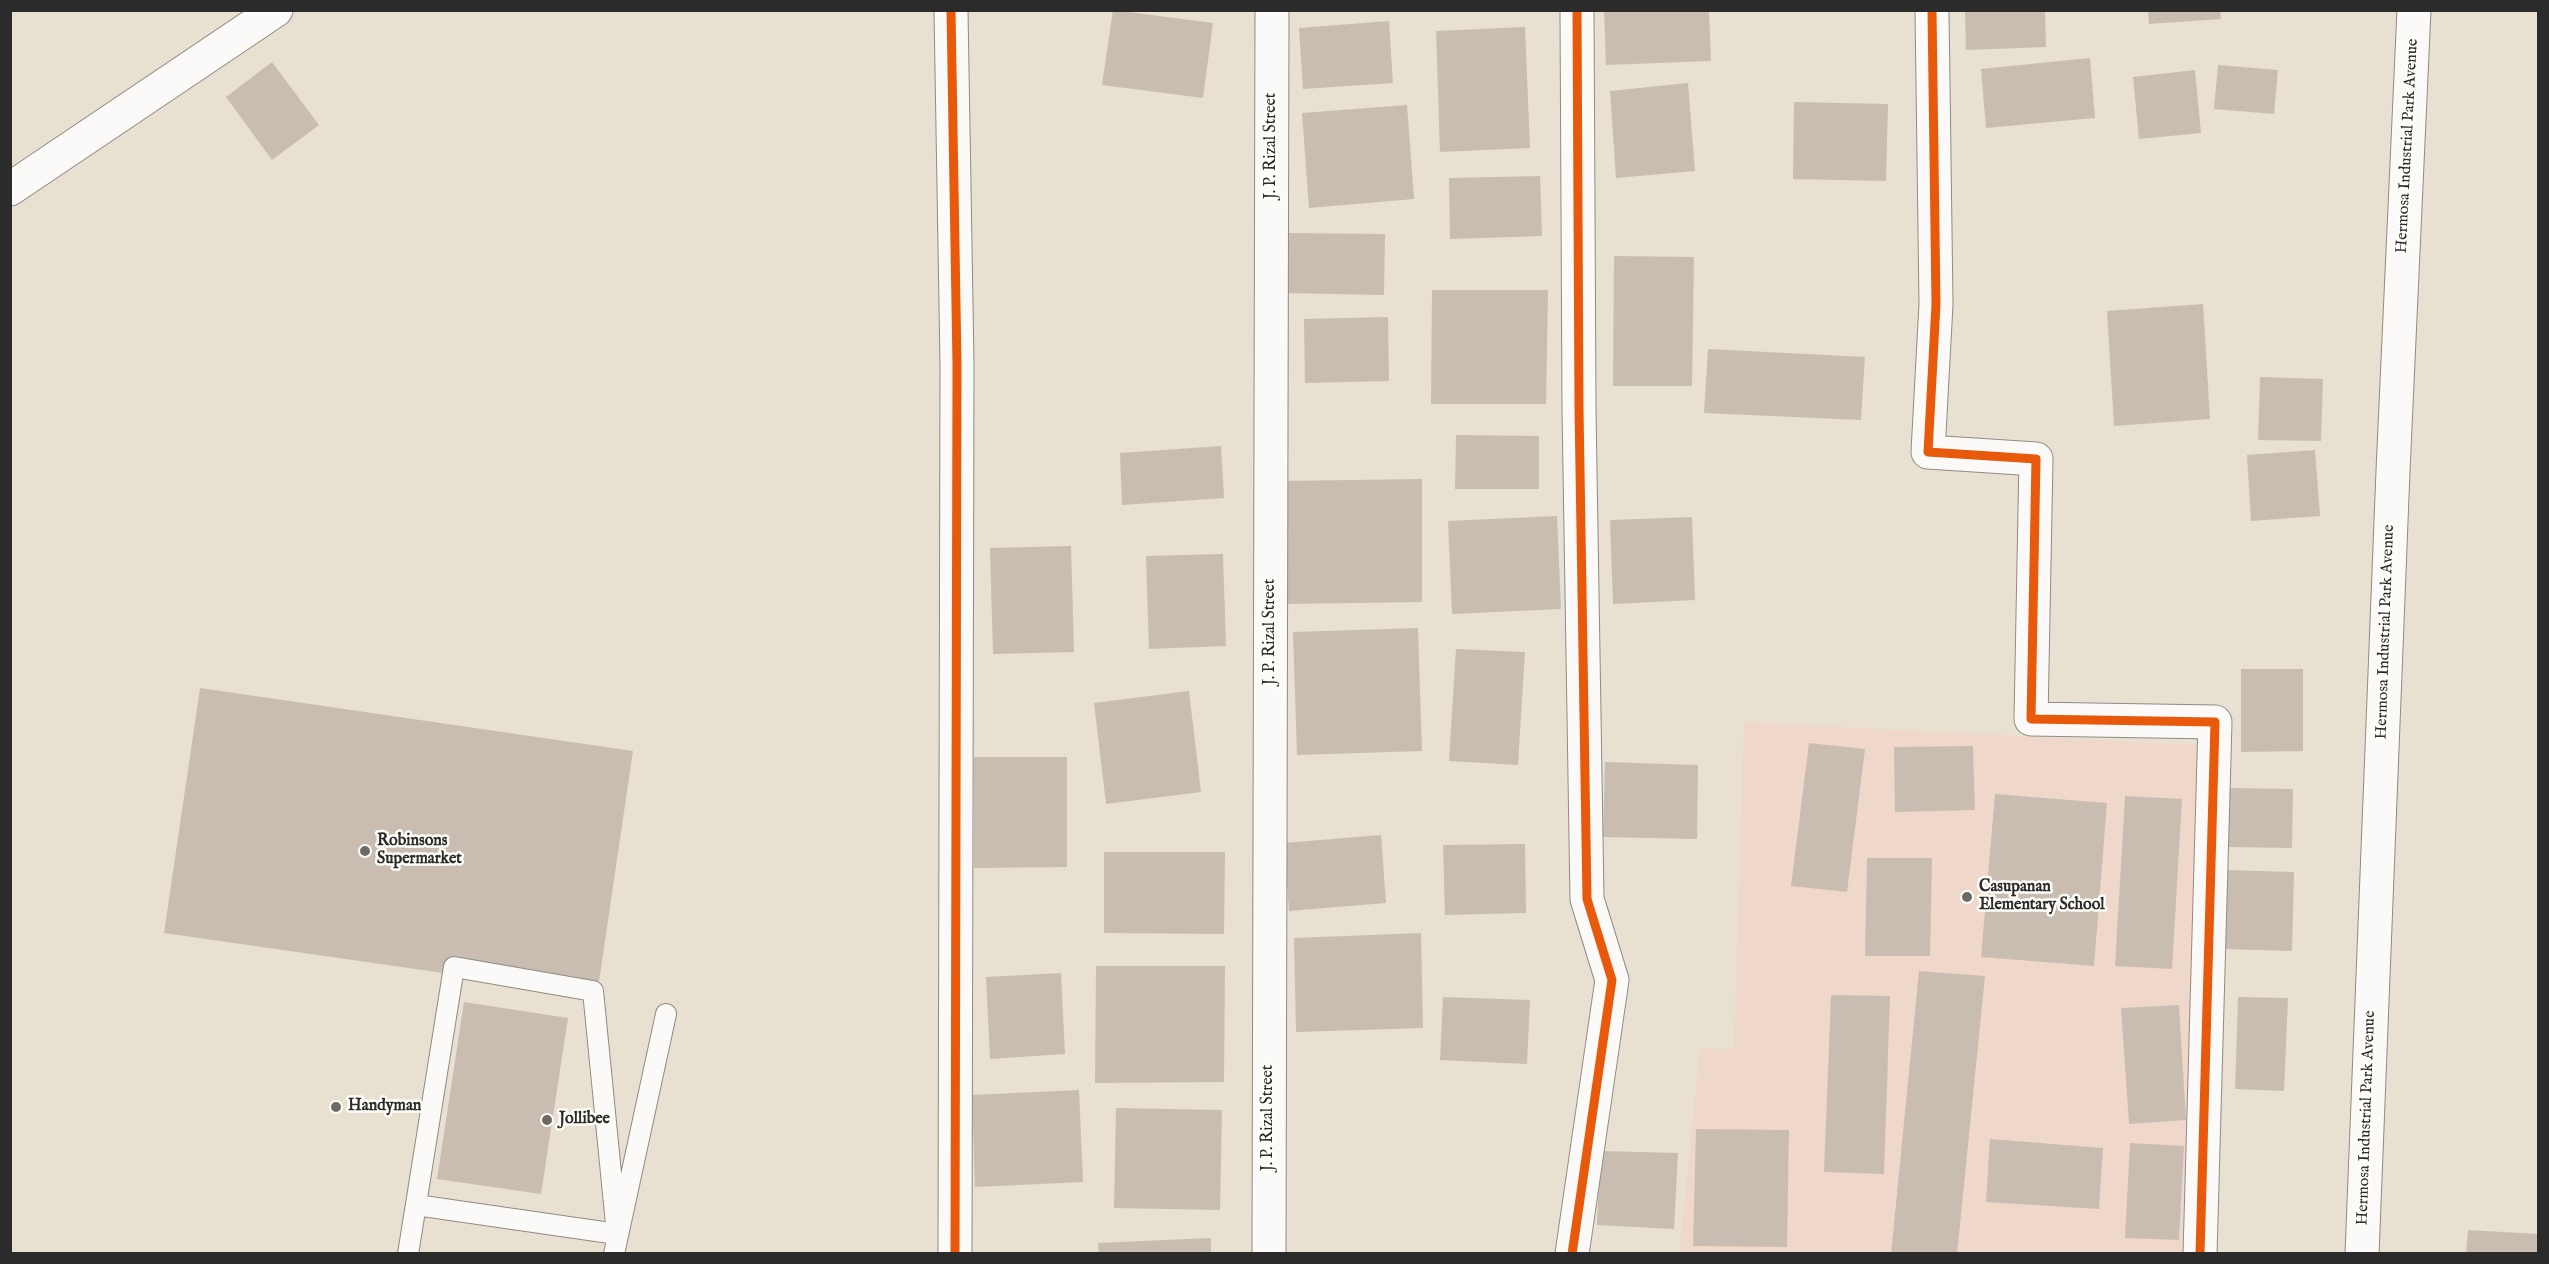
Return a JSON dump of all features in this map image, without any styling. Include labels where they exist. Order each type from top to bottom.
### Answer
[{"type":"street","points":[[10,189],[276,10]]},
{"type":"street","points":[[951,10],[957,364],[955,1254]]},
{"type":"street","name":"J. P. Rizal Street","points":[[1269,1254],[1272,10]]},
{"type":"street","points":[[1572,1254],[1612,980],[1587,899],[1579,396],[1577,10]]},
{"type":"street","points":[[1932,10],[1936,304],[1928,452],[2036,459],[2031,719],[2214,722],[2200,1254]]},
{"type":"street","name":"Hermosa Industrial Park Avenue","points":[[2362,1254],[2393,459],[2414,10]]},
{"type":"lane","points":[[408,1254],[454,967],[593,992],[617,1234]]},
{"type":"lane","points":[[614,1254],[666,1014]]},
{"type":"lane","points":[[416,1205],[617,1234]]},
{"type":"shaded area","name":"Casupanan Elementary School","points":[[1744,722],[2199,745],[2185,1253],[1679,1254],[1700,1049],[1734,1049]]},
{"type":"building","points":[[1113,10],[1213,23],[1203,98],[1102,85]]},
{"type":"building","points":[[1604,10],[1709,10],[1711,61],[1606,65]]},
{"type":"building","points":[[1965,10],[2045,10],[2046,47],[1966,50]]},
{"type":"building","points":[[2148,10],[2220,10],[2221,19],[2149,24]]},
{"type":"building","points":[[1389,21],[1393,83],[1303,89],[1299,28]]},
{"type":"building","points":[[1525,27],[1530,148],[1440,152],[1436,31]]},
{"type":"building","points":[[2090,58],[2095,118],[1986,128],[1981,69]]},
{"type":"building","points":[[272,62],[319,125],[272,160],[226,97]]},
{"type":"building","points":[[2218,65],[2278,70],[2274,114],[2214,109]]},
{"type":"building","points":[[2195,70],[2201,133],[2139,139],[2133,77]]},
{"type":"building","points":[[1688,83],[1695,171],[1616,178],[1610,91]]},
{"type":"building","points":[[1794,102],[1888,104],[1886,181],[1793,179]]},
{"type":"building","points":[[1407,105],[1414,199],[1309,208],[1302,113]]},
{"type":"building","points":[[1540,176],[1542,236],[1450,239],[1449,178]]},
{"type":"building","points":[[1283,233],[1385,234],[1384,295],[1283,293]]},
{"type":"building","points":[[1614,256],[1694,257],[1692,386],[1613,386]]},
{"type":"building","points":[[1432,290],[1548,290],[1546,404],[1431,404]]},
{"type":"building","points":[[2203,304],[2210,419],[2114,426],[2107,311]]},
{"type":"building","points":[[1388,317],[1389,381],[1305,383],[1304,319]]},
{"type":"building","points":[[1708,349],[1865,357],[1861,420],[1704,413]]},
{"type":"building","points":[[2260,377],[2323,379],[2321,441],[2258,440]]},
{"type":"building","points":[[1456,435],[1539,436],[1539,489],[1455,489]]},
{"type":"building","points":[[1221,446],[1224,498],[1122,505],[1120,453]]},
{"type":"building","points":[[2315,450],[2320,516],[2251,521],[2247,455]]},
{"type":"building","points":[[1422,479],[1422,602],[1285,604],[1283,481]]},
{"type":"building","points":[[1557,516],[1561,609],[1452,614],[1448,521]]},
{"type":"building","points":[[1692,517],[1695,600],[1613,604],[1610,520]]},
{"type":"building","points":[[1071,546],[1074,652],[993,654],[990,548]]},
{"type":"building","points":[[1223,554],[1226,646],[1149,649],[1146,556]]},
{"type":"building","points":[[1418,628],[1422,751],[1297,755],[1293,632]]},
{"type":"building","points":[[1456,649],[1525,652],[1518,765],[1449,761]]},
{"type":"building","points":[[2241,669],[2303,669],[2303,751],[2241,752]]},
{"type":"building","points":[[200,688],[633,751],[597,995],[164,933]]},
{"type":"building","points":[[1189,691],[1201,792],[1106,804],[1094,703]]},
{"type":"building","points":[[1809,743],[1865,749],[1847,892],[1791,886]]},
{"type":"building","points":[[1973,746],[1975,810],[1895,812],[1894,747]]},
{"type":"building","points":[[974,757],[1067,757],[1067,867],[974,868]]},
{"type":"building","points":[[1605,762],[1698,765],[1697,839],[1603,837]]},
{"type":"building","points":[[2229,788],[2293,789],[2292,848],[2228,847]]},
{"type":"building","points":[[1995,794],[2107,803],[2094,966],[1981,957]]},
{"type":"building","points":[[2125,796],[2182,799],[2172,969],[2115,966]]},
{"type":"building","points":[[1381,835],[1386,903],[1289,911],[1284,843]]},
{"type":"building","points":[[1525,844],[1526,913],[1445,915],[1443,845]]},
{"type":"building","points":[[1104,852],[1225,852],[1224,934],[1104,933]]},
{"type":"building","points":[[1867,858],[1932,858],[1930,956],[1865,956]]},
{"type":"building","points":[[2226,870],[2294,872],[2292,951],[2224,949]]},
{"type":"building","points":[[1421,933],[1423,1028],[1296,1032],[1294,938]]},
{"type":"building","points":[[1096,966],[1225,966],[1224,1082],[1095,1083]]},
{"type":"building","points":[[1919,971],[1985,976],[1957,1254],[1891,1254]]},
{"type":"building","points":[[1061,973],[1065,1054],[990,1059],[986,977]]},
{"type":"building","points":[[1831,995],[1890,996],[1884,1174],[1824,1172]]},
{"type":"building","points":[[1443,997],[1530,1000],[1527,1064],[1440,1060]]},
{"type":"building","points":[[2238,997],[2288,998],[2284,1091],[2235,1089]]},
{"type":"building","points":[[464,1002],[568,1018],[541,1194],[437,1179]]},
{"type":"building","points":[[2179,1005],[2186,1120],[2129,1124],[2121,1008]]},
{"type":"building","points":[[1079,1090],[1083,1182],[975,1187],[972,1095]]},
{"type":"building","points":[[1116,1108],[1222,1110],[1220,1210],[1114,1208]]},
{"type":"building","points":[[1696,1129],[1789,1130],[1787,1247],[1693,1246]]},
{"type":"building","points":[[1990,1139],[2103,1148],[2099,1209],[1986,1202]]},
{"type":"building","points":[[2130,1143],[2184,1146],[2179,1240],[2125,1238]]},
{"type":"building","points":[[1600,1151],[1678,1153],[1674,1229],[1597,1225]]},
{"type":"building","points":[[2468,1230],[2538,1234],[2538,1254],[2466,1254]]},
{"type":"building","points":[[1211,1238],[1211,1254],[1099,1254],[1098,1243]]},
{"type":"cycle path","points":[[951,10],[957,364],[955,1254]]},
{"type":"cycle path","points":[[1572,1254],[1612,980],[1587,899],[1579,408],[1577,10]]},
{"type":"cycle path","points":[[1932,10],[1936,304],[1928,452],[2036,459],[2031,719],[2215,722],[2200,1254]]},
{"type":"place","name":"Robinsons Supermarket","points":[[365,851]]},
{"type":"place","name":"Casupanan Elementary School","points":[[1967,897]]},
{"type":"place","name":"Handyman","points":[[336,1107]]},
{"type":"place","name":"Jollibee","points":[[547,1120]]}]
